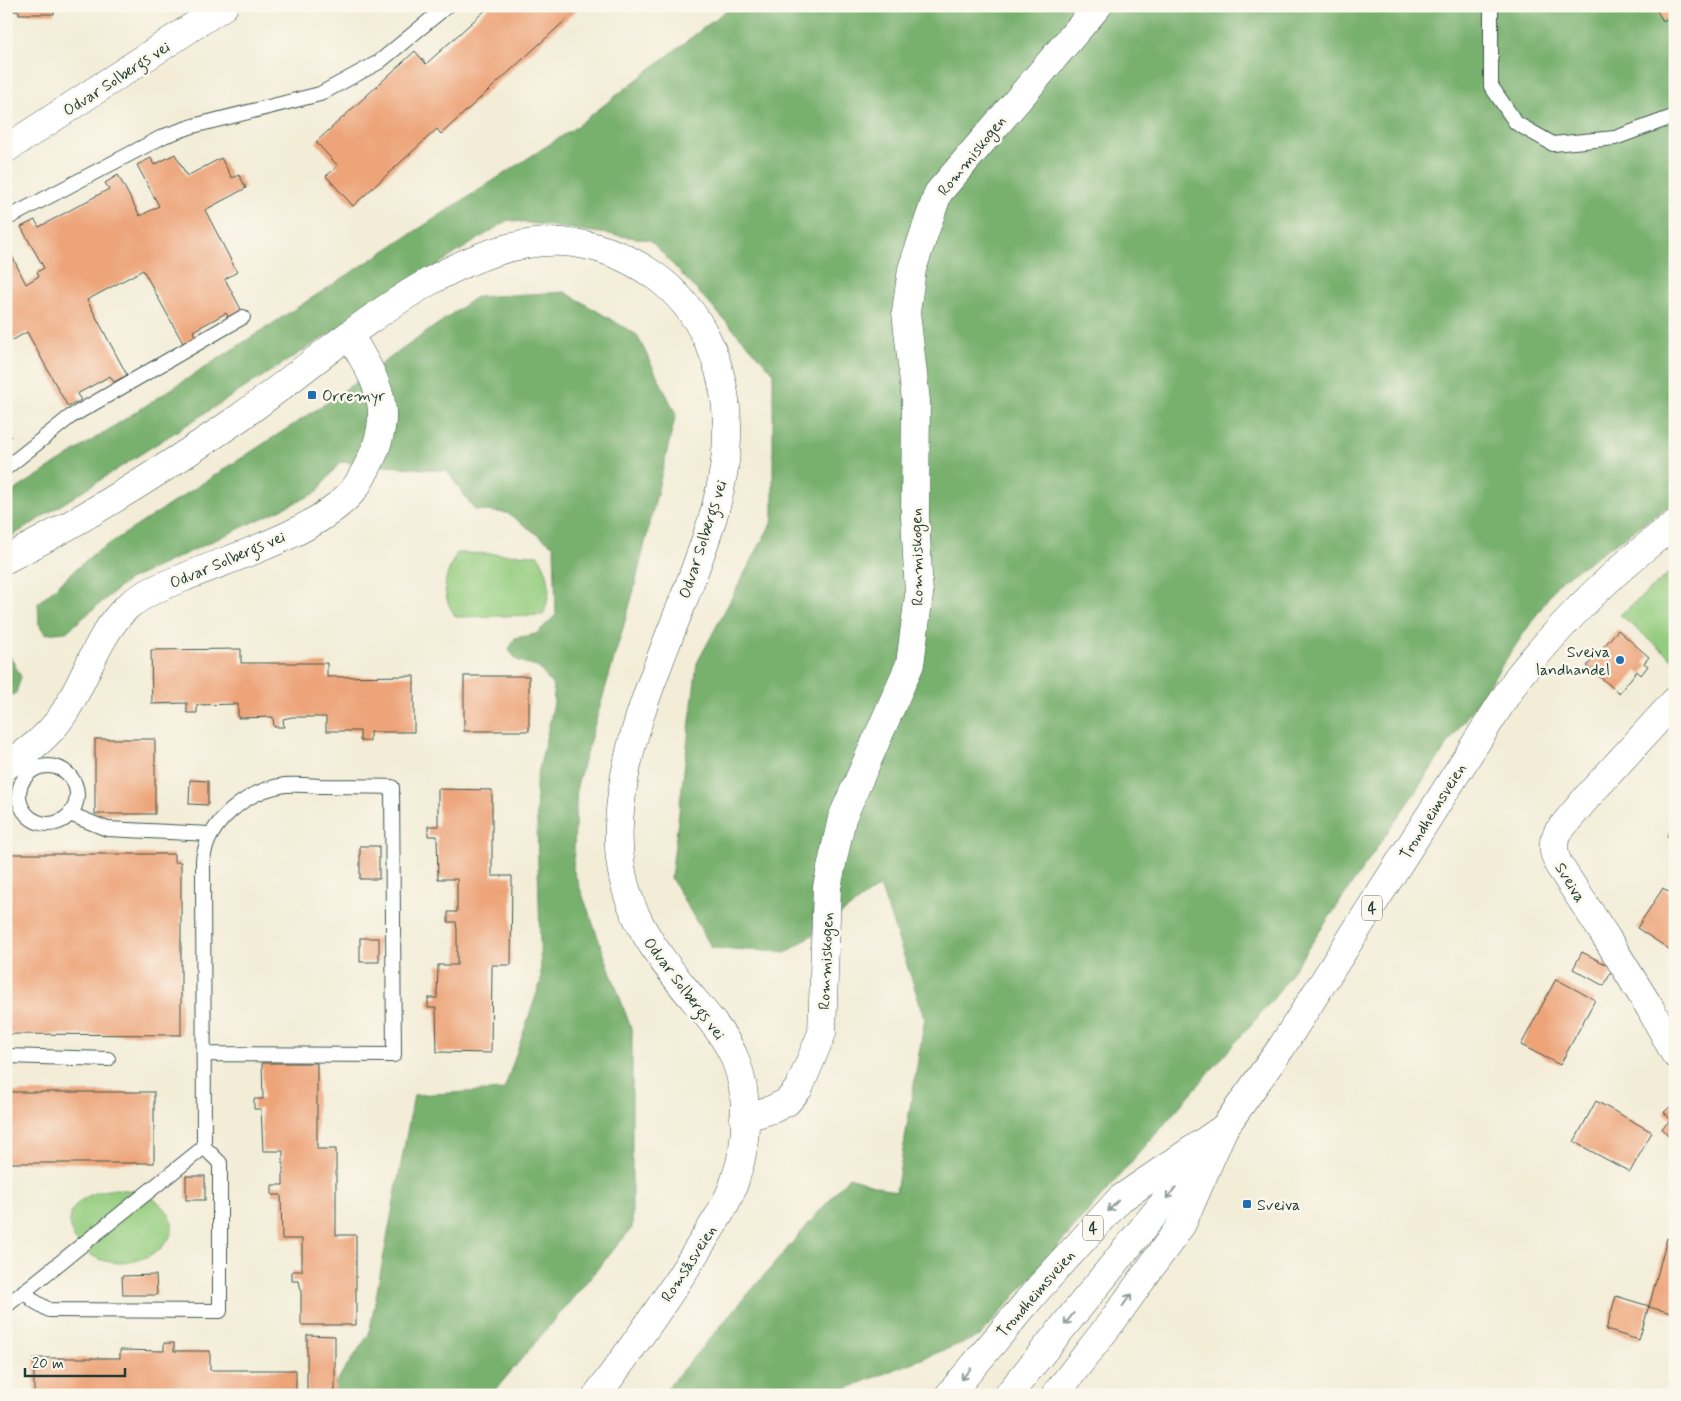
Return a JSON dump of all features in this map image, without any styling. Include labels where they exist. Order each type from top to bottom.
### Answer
[{"type":"main road","name":"Odvar Solbergs vei","points":[[6,149],[224,6]]},
{"type":"main road","name":"Rommiskogen","points":[[744,1118],[787,1102],[799,1088],[822,1033],[827,887],[842,818],[910,664],[919,594],[915,516],[916,401],[906,312],[912,269],[938,192],[1098,6]]},
{"type":"main road","name":"Odvar Solbergs vei","points":[[6,559],[103,505],[168,465],[237,419],[392,305],[441,276],[481,257],[522,245],[562,241],[601,248],[639,265],[668,286],[694,314],[712,347],[724,386],[727,425],[725,464],[715,508],[698,560],[652,680],[633,737],[622,786],[618,833],[628,896],[639,926],[661,959],[722,1036],[736,1061],[742,1089],[744,1118]]},
{"type":"main road","name":"Odvar Solbergs vei","points":[[17,766],[62,716],[104,638],[114,622],[129,606],[172,582],[310,524],[337,506],[352,492],[376,452],[382,431],[382,407],[376,380],[350,336]]},
{"type":"main road","name":"Trondheimsveien","points":[[1055,1395],[1182,1224],[1224,1128],[1282,1048],[1518,677],[1542,647],[1608,580],[1675,524]]},
{"type":"main road","name":"Sveiva","points":[[1675,702],[1588,796],[1558,832],[1554,840],[1554,852],[1558,864],[1616,952],[1675,1054]]},
{"type":"main road","name":"Romsåsveien","points":[[597,1395],[684,1272],[718,1217],[736,1181],[743,1150],[744,1118]]},
{"type":"main road","name":"Trondheimsveien","points":[[949,1395],[1038,1289],[1120,1199],[1224,1128]]},
{"type":"main road","points":[[1008,1395],[1224,1128]]},
{"type":"lane","points":[[6,218],[164,136],[193,126],[320,94],[379,62],[447,6]]},
{"type":"lane","points":[[1491,6],[1491,86],[1516,122],[1553,144],[1615,138],[1675,116]]},
{"type":"lane","points":[[6,468],[70,417],[243,318]]},
{"type":"lane","points":[[17,766],[56,766],[69,774],[76,787],[78,796],[70,814],[53,824],[34,820],[27,815],[19,798],[23,780],[17,766]]},
{"type":"lane","points":[[24,1291],[34,1301],[49,1310],[220,1311],[220,1163],[204,1147],[203,860],[204,846],[210,834],[224,818],[262,791],[285,785],[392,787],[394,1055],[204,1054]]},
{"type":"lane","points":[[70,814],[107,829],[210,834]]},
{"type":"lane","points":[[6,1056],[108,1059]]},
{"type":"lane","points":[[6,1306],[204,1147]]},
{"type":"green space","points":[[732,6],[1675,6],[1675,502],[1559,582],[1274,998],[980,1336],[830,1395],[661,1395],[849,1177],[896,1192],[925,1018],[880,886],[788,952],[712,948],[671,878],[697,663],[773,520],[773,372],[650,240],[508,220],[6,540],[6,496],[573,129]]},
{"type":"green space","points":[[565,292],[637,335],[676,414],[632,597],[577,785],[573,869],[632,1031],[632,1228],[491,1395],[327,1395],[369,1334],[414,1095],[504,1090],[541,981],[536,783],[554,703],[553,686],[539,668],[517,660],[509,650],[515,638],[536,634],[556,615],[554,546],[507,513],[475,510],[447,471],[340,462],[316,493],[127,581],[66,632],[45,634],[39,624],[38,603],[92,555],[325,404],[476,297]]},
{"type":"green space","points":[[457,553],[538,555],[546,570],[549,584],[548,599],[543,615],[456,617],[447,600],[445,585],[449,570]]},
{"type":"green space","points":[[1675,568],[1675,661],[1620,615]]},
{"type":"green space","points":[[6,655],[10,656],[21,677],[16,693],[6,698]]},
{"type":"green space","points":[[116,1189],[146,1195],[157,1201],[170,1217],[172,1225],[171,1234],[167,1242],[159,1249],[148,1256],[124,1263],[102,1260],[85,1251],[74,1238],[70,1222],[74,1207],[89,1195]]},
{"type":"building","points":[[6,6],[54,6],[54,14],[19,14],[19,11],[6,11]]},
{"type":"building","points":[[490,6],[581,6],[441,134],[437,129],[353,206],[326,176],[338,166],[316,142],[415,51],[426,64]]},
{"type":"building","points":[[1654,6],[1675,6],[1675,14],[1663,21]]},
{"type":"building","points":[[175,154],[187,176],[221,158],[232,178],[239,175],[246,188],[205,210],[237,272],[225,279],[243,313],[230,320],[226,313],[193,331],[196,338],[184,345],[143,270],[87,300],[127,375],[114,382],[110,376],[77,394],[81,400],[68,407],[27,332],[6,344],[6,244],[26,284],[39,276],[37,272],[44,268],[21,227],[35,220],[39,227],[109,189],[105,183],[118,175],[140,216],[159,206],[137,165],[151,158],[154,165]]},
{"type":"building","points":[[6,429],[11,437],[6,440]]},
{"type":"building","name":"Sveiva landhandel","points":[[1618,630],[1649,657],[1644,663],[1648,666],[1641,675],[1637,671],[1619,693],[1587,666]]},
{"type":"building","points":[[241,649],[241,663],[327,663],[327,677],[414,676],[414,732],[370,732],[370,741],[360,741],[360,731],[326,731],[326,717],[292,717],[283,719],[284,727],[274,727],[273,717],[238,718],[238,704],[197,705],[197,713],[187,713],[187,703],[152,704],[151,650]]},
{"type":"building","points":[[464,676],[529,676],[529,731],[464,731]]},
{"type":"building","points":[[95,739],[155,739],[155,814],[95,814]]},
{"type":"building","points":[[190,780],[208,781],[208,805],[189,804]]},
{"type":"building","points":[[438,789],[492,790],[492,876],[512,876],[511,965],[492,965],[491,1053],[437,1052],[436,1008],[428,1008],[428,998],[437,998],[438,965],[457,965],[456,922],[448,922],[448,912],[457,912],[457,879],[438,879],[437,836],[428,836],[428,826],[438,826]]},
{"type":"building","points":[[1675,823],[1675,840],[1667,836]]},
{"type":"building","points":[[360,846],[379,846],[379,879],[360,879]]},
{"type":"building","points":[[6,854],[174,854],[174,862],[181,862],[181,1035],[6,1034]]},
{"type":"building","points":[[1663,888],[1675,896],[1675,953],[1637,928]]},
{"type":"building","points":[[360,938],[379,938],[379,962],[360,962]]},
{"type":"building","points":[[1582,952],[1613,968],[1604,986],[1573,969]]},
{"type":"building","points":[[1556,979],[1595,1000],[1560,1065],[1521,1045]]},
{"type":"building","points":[[262,1063],[317,1063],[317,1149],[336,1149],[336,1235],[356,1235],[356,1325],[301,1325],[301,1290],[299,1281],[292,1281],[292,1271],[302,1271],[302,1239],[282,1239],[281,1195],[272,1195],[272,1185],[283,1185],[283,1151],[263,1151],[261,1109],[254,1109],[254,1099],[263,1099]]},
{"type":"building","points":[[6,1092],[154,1092],[154,1163],[6,1163]]},
{"type":"building","points":[[1596,1101],[1652,1132],[1630,1172],[1574,1142]]},
{"type":"building","points":[[1675,1103],[1675,1143],[1662,1128],[1671,1120],[1664,1112]]},
{"type":"building","points":[[186,1176],[205,1176],[205,1200],[186,1200]]},
{"type":"building","points":[[1667,1238],[1675,1240],[1675,1314],[1649,1307]]},
{"type":"building","points":[[156,1275],[157,1295],[123,1295],[122,1276]]},
{"type":"building","points":[[1616,1296],[1649,1306],[1639,1340],[1606,1330]]},
{"type":"building","points":[[307,1335],[335,1336],[335,1391],[307,1391]]},
{"type":"building","points":[[164,1343],[174,1343],[174,1351],[210,1351],[210,1370],[296,1370],[296,1395],[34,1395],[34,1358],[120,1358],[120,1350],[164,1351]]},
{"type":"place","name":"Orremyr","points":[[312,395]]},
{"type":"place","name":"Sveiva landhandel","points":[[1620,660]]},
{"type":"place","name":"Sveiva","points":[[1247,1204]]}]
